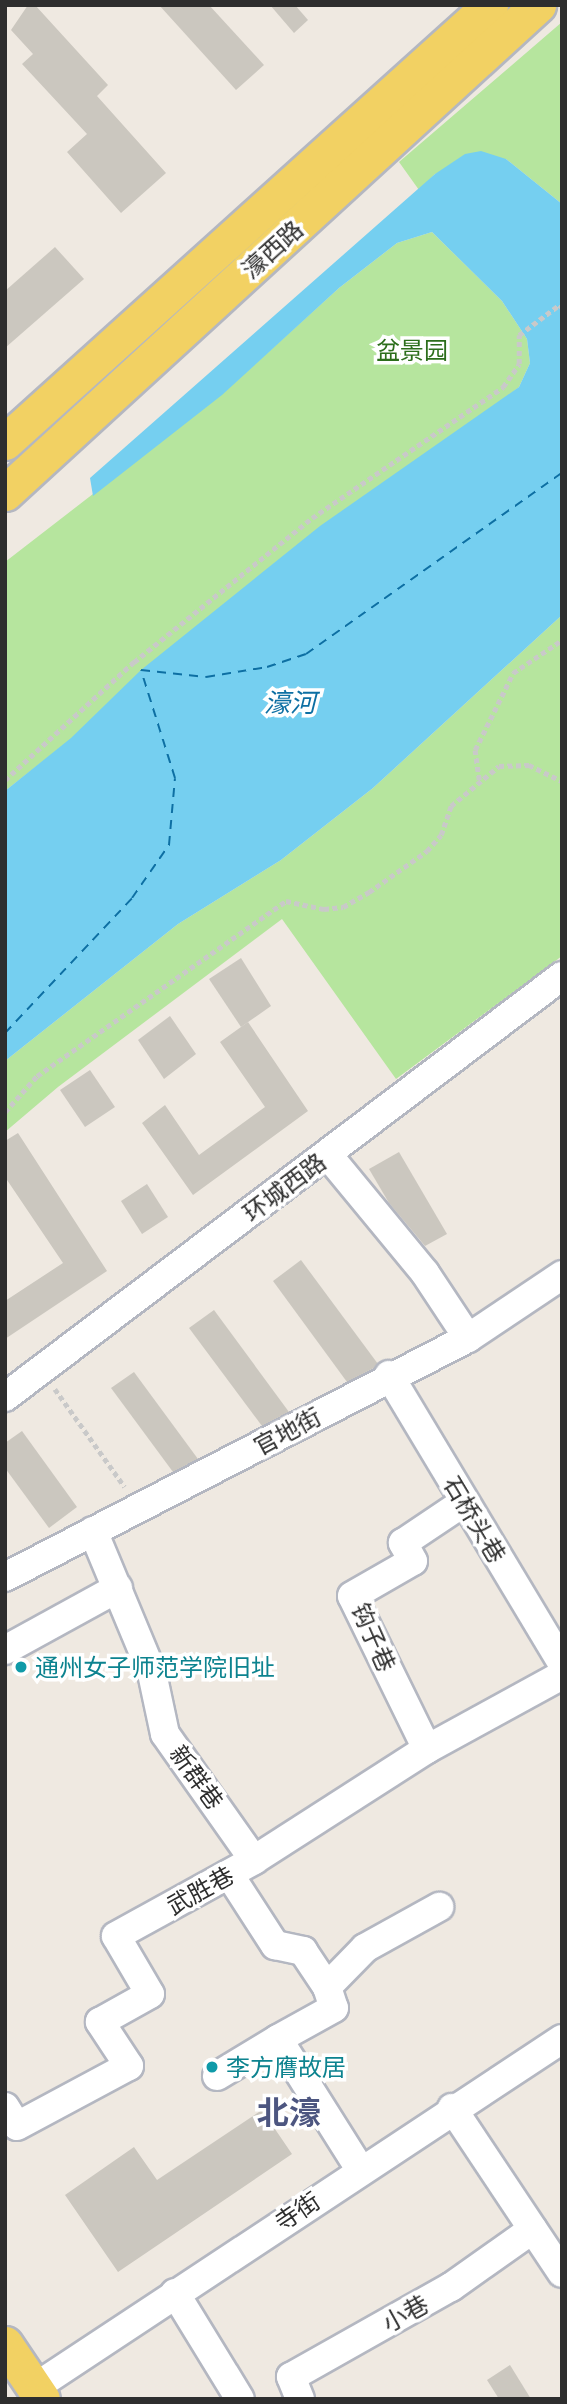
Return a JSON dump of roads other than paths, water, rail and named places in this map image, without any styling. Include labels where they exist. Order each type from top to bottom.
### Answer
[{"type":"main road","name":"濠西路","points":[[5,442],[490,5]]},
{"type":"main road","name":"濠西路","points":[[5,494],[538,5]]},
{"type":"main road","points":[[5,2344],[38,2393]]},
{"type":"street","name":"环城西路","points":[[5,1397],[562,976]]},
{"type":"street","points":[[327,1154],[425,1273],[468,1338]]},
{"type":"street","name":"官地街","points":[[5,1577],[390,1375],[468,1338],[562,1275]]},
{"type":"street","name":"石桥头巷","points":[[390,1375],[562,1663]]},
{"type":"street","name":"钩子巷","points":[[427,1749],[352,1596],[413,1561],[403,1543],[464,1502]]},
{"type":"street","name":"新群巷","points":[[93,1531],[152,1673],[165,1734],[254,1860]]},
{"type":"street","points":[[5,1650],[118,1588]]},
{"type":"street","name":"武胜巷","points":[[5,2107],[17,2126],[129,2066],[100,2022],[150,1994],[116,1936],[254,1860],[427,1749],[562,1675]]},
{"type":"street","points":[[216,2076],[334,2008],[327,1987],[303,1951],[275,1945],[229,1874]]},
{"type":"street","points":[[327,1987],[375,1941],[439,1907]]},
{"type":"street","points":[[278,2039],[360,2169]]},
{"type":"street","name":"寺街","points":[[38,2393],[175,2293],[452,2108],[562,2039]]},
{"type":"street","points":[[452,2108],[562,2273]]},
{"type":"street","name":"小巷","points":[[300,2399],[291,2377],[451,2287],[533,2229]]},
{"type":"street","points":[[175,2293],[240,2399]]},
{"type":"water","name":"濠河","points":[[481,151],[506,159],[562,204],[562,615],[373,788],[281,860],[178,924],[5,1061],[5,791],[71,738],[141,670],[320,526],[519,387],[530,363],[527,339],[502,301],[432,232],[397,243],[339,288],[222,395],[93,496],[90,478],[435,174],[465,154]]},
{"type":"place","name":"通州女子师范学院旧址","points":[[21,1667]]},
{"type":"place","name":"李方膺故居","points":[[212,2067]]},
{"type":"district","name":"北濠","points":[[289,2112]]},
{"type":"park label","name":"盆景园","points":[[412,350]]}]
